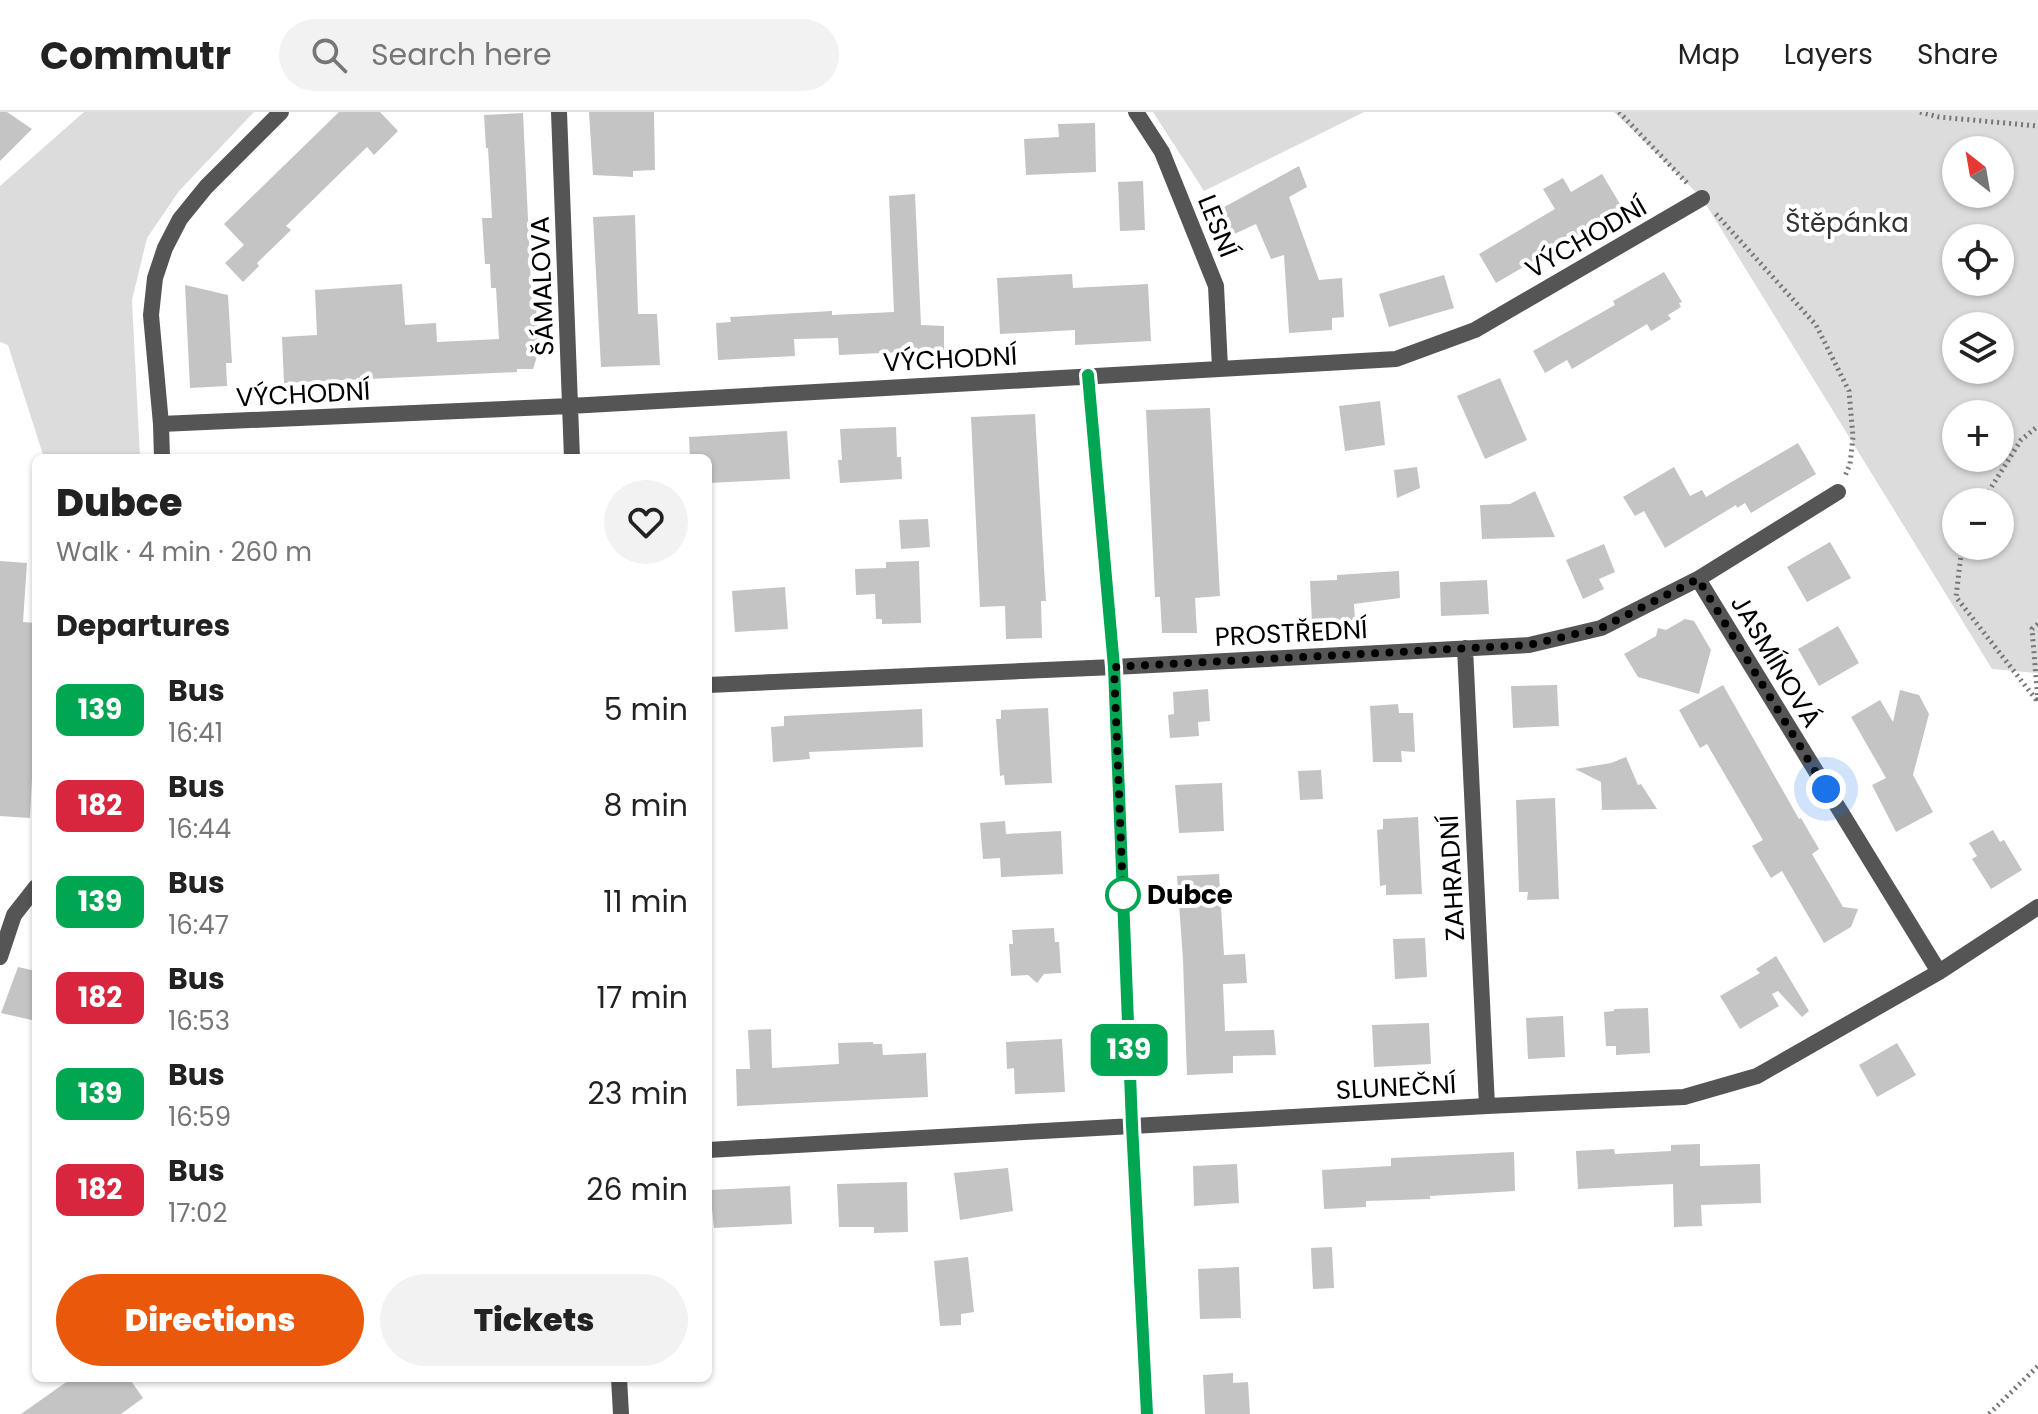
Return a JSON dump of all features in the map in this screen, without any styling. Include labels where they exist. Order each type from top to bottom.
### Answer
[{"type":"street","points":[[162,454],[151,315],[155,278],[165,248],[180,219],[197,198],[281,112]]},
{"type":"street","name":"ŠÁMALOVA","points":[[559,112],[572,454]]},
{"type":"street","name":"LESNÍ","points":[[1136,112],[1162,152],[1216,286],[1220,368]]},
{"type":"street","name":"VÝCHODNÍ","points":[[161,424],[570,406],[1396,359],[1475,330],[1702,198]]},
{"type":"street","points":[[1088,375],[1114,667],[1147,1414]]},
{"type":"street","name":"PROSTŘEDNÍ","points":[[712,685],[1529,645],[1601,628],[1698,579],[1838,492]]},
{"type":"street","name":"JASMÍNOVÁ","points":[[1698,579],[1939,972]]},
{"type":"street","name":"ZAHRADNÍ","points":[[1465,648],[1487,1106]]},
{"type":"street","points":[[0,957],[14,915],[32,892]]},
{"type":"street","name":"SLUNEČNÍ","points":[[712,1150],[1684,1097],[1757,1076],[1939,972],[2038,907]]},
{"type":"street","points":[[619,1382],[621,1414]]},
{"type":"path","points":[[1619,112],[1702,198],[1816,325],[1849,391],[1853,437],[1850,464],[1838,492]]},
{"type":"path","points":[[1920,112],[1939,117],[2038,126]]},
{"type":"path","points":[[1991,488],[2021,440],[2038,426]]},
{"type":"path","points":[[1960,560],[1956,597],[2038,702],[2032,629],[2038,624]]},
{"type":"path","points":[[1989,1414],[2038,1366]]},
{"type":"green space","points":[[84,112],[254,112],[179,191],[147,238],[132,300],[140,454],[43,454],[8,345],[0,342],[0,186]]},
{"type":"green space","points":[[1153,112],[1364,112],[1204,191]]},
{"type":"green space","name":"Štěpánka","points":[[1614,112],[2038,112],[2038,673],[1992,669],[1702,198]]},
{"type":"building","points":[[0,112],[7,112],[32,129],[0,161]]},
{"type":"building","points":[[339,112],[380,112],[398,131],[374,155],[367,147],[286,226],[291,230],[257,263],[259,266],[243,282],[225,263],[244,245],[224,224]]},
{"type":"building","points":[[589,112],[654,112],[655,170],[633,171],[633,177],[593,175]]},
{"type":"building","points":[[523,113],[532,305],[536,305],[539,350],[533,369],[284,383],[282,337],[317,335],[315,290],[402,284],[405,325],[436,323],[437,342],[499,339],[496,288],[491,288],[490,264],[485,264],[482,218],[492,218],[484,115]]},
{"type":"building","points":[[1095,123],[1096,172],[1026,175],[1024,139],[1059,137],[1058,124]]},
{"type":"building","points":[[1299,166],[1307,187],[1289,197],[1319,280],[1342,278],[1344,317],[1332,318],[1332,330],[1289,333],[1284,255],[1271,259],[1256,224],[1219,241],[1208,216]]},
{"type":"building","points":[[1602,174],[1623,209],[1496,283],[1479,254],[1555,209],[1543,189],[1563,178],[1571,192]]},
{"type":"building","points":[[1143,181],[1145,230],[1120,231],[1118,182]]},
{"type":"building","points":[[915,194],[921,325],[944,326],[944,350],[839,355],[838,338],[794,339],[795,356],[718,360],[716,323],[731,322],[730,317],[832,311],[832,315],[894,312],[889,196]]},
{"type":"building","points":[[635,215],[638,314],[657,314],[660,365],[601,367],[593,217]]},
{"type":"building","points":[[1664,272],[1682,302],[1679,303],[1681,307],[1668,315],[1671,319],[1651,331],[1647,324],[1572,369],[1567,360],[1545,373],[1533,351],[1615,305],[1613,301]]},
{"type":"building","points":[[1072,274],[1073,288],[1148,284],[1151,341],[1075,345],[1075,330],[1000,334],[997,278]]},
{"type":"building","points":[[1444,275],[1454,308],[1389,327],[1379,294]]},
{"type":"building","points":[[185,285],[228,295],[232,363],[226,363],[227,386],[190,388]]},
{"type":"building","points":[[1500,378],[1527,440],[1485,459],[1457,396]]},
{"type":"building","points":[[1380,401],[1385,445],[1345,451],[1339,406]]},
{"type":"building","points":[[1210,408],[1220,596],[1195,598],[1197,633],[1162,633],[1160,597],[1155,597],[1146,410]]},
{"type":"building","points":[[1035,414],[1046,601],[1041,601],[1042,638],[1006,639],[1005,606],[980,607],[971,417]]},
{"type":"building","points":[[896,427],[897,457],[901,457],[902,479],[840,483],[840,429]]},
{"type":"building","points":[[787,431],[790,479],[712,483],[712,454],[690,454],[689,437]]},
{"type":"building","points":[[1798,443],[1816,474],[1751,513],[1745,503],[1737,508],[1736,505],[1665,548],[1644,511],[1635,516],[1623,497],[1674,467],[1690,496],[1702,490],[1706,497]]},
{"type":"building","points":[[1417,467],[1420,488],[1397,498],[1394,470]]},
{"type":"building","points":[[1535,491],[1555,537],[1482,539],[1480,505],[1510,504]]},
{"type":"building","points":[[928,519],[930,547],[901,549],[899,520]]},
{"type":"building","points":[[1830,542],[1851,578],[1807,602],[1787,567]]},
{"type":"building","points":[[1604,544],[1615,572],[1599,579],[1604,589],[1583,599],[1566,560]]},
{"type":"building","points":[[0,561],[27,563],[23,622],[32,623],[32,778],[30,818],[0,816]]},
{"type":"building","points":[[919,561],[921,623],[882,624],[882,619],[876,619],[875,594],[856,595],[855,569],[886,568],[886,562]]},
{"type":"building","points":[[1399,571],[1400,598],[1354,604],[1355,620],[1312,622],[1310,581],[1337,580],[1337,575]]},
{"type":"building","points":[[1487,580],[1489,614],[1441,616],[1440,582]]},
{"type":"building","points":[[785,587],[788,629],[735,632],[732,591]]},
{"type":"building","points":[[1685,619],[1694,621],[1711,650],[1699,694],[1638,677],[1624,654],[1656,636],[1658,628],[1666,630]]},
{"type":"building","points":[[1838,626],[1859,663],[1819,686],[1798,649]]},
{"type":"building","points":[[1557,685],[1559,726],[1513,728],[1511,686]]},
{"type":"building","points":[[1723,685],[1819,849],[1812,854],[1843,907],[1858,909],[1851,927],[1824,943],[1782,871],[1771,878],[1752,846],[1763,840],[1707,744],[1700,748],[1679,710]]},
{"type":"building","points":[[1208,689],[1210,721],[1198,722],[1199,736],[1170,738],[1168,715],[1174,714],[1173,692]]},
{"type":"building","points":[[1900,690],[1919,695],[1929,714],[1913,775],[1933,812],[1896,832],[1872,785],[1886,778],[1851,717],[1880,700],[1893,722]]},
{"type":"building","points":[[1398,704],[1399,713],[1413,713],[1415,752],[1401,751],[1402,762],[1373,762],[1370,706]]},
{"type":"building","points":[[1048,708],[1052,783],[1005,785],[1004,775],[1000,776],[996,719],[1001,719],[1001,710]]},
{"type":"building","points":[[922,709],[923,747],[809,752],[810,759],[773,762],[771,727],[784,726],[784,716]]},
{"type":"building","points":[[1626,757],[1638,785],[1641,784],[1657,809],[1602,810],[1601,782],[1575,769],[1611,763]]},
{"type":"building","points":[[1321,770],[1323,799],[1300,800],[1298,771]]},
{"type":"building","points":[[1222,783],[1224,831],[1179,833],[1175,785]]},
{"type":"building","points":[[1555,798],[1559,899],[1527,900],[1528,892],[1519,892],[1516,800]]},
{"type":"building","points":[[1418,817],[1422,894],[1386,895],[1386,885],[1380,886],[1377,830],[1383,829],[1383,819]]},
{"type":"building","points":[[1005,821],[1006,834],[1061,831],[1063,874],[1001,877],[1000,858],[983,859],[980,823]]},
{"type":"building","points":[[1993,830],[2000,842],[2004,840],[2022,870],[1991,889],[1972,859],[1977,856],[1969,843]]},
{"type":"building","points":[[1219,874],[1224,955],[1245,954],[1247,983],[1223,984],[1225,1031],[1274,1030],[1276,1055],[1233,1056],[1233,1073],[1187,1075],[1177,876]]},
{"type":"building","points":[[1054,928],[1055,942],[1059,942],[1061,973],[1044,974],[1037,983],[1028,975],[1011,976],[1009,944],[1013,944],[1012,930]]},
{"type":"building","points":[[1425,938],[1427,977],[1395,979],[1393,939]]},
{"type":"building","points":[[1776,956],[1809,1011],[1802,1017],[1778,991],[1772,994],[1779,1006],[1740,1029],[1720,996],[1760,973],[1756,969]]},
{"type":"building","points":[[18,967],[32,970],[32,1020],[1,1013]]},
{"type":"building","points":[[1648,1008],[1650,1053],[1616,1055],[1616,1046],[1606,1046],[1604,1012]]},
{"type":"building","points":[[1563,1016],[1565,1057],[1528,1059],[1526,1018]]},
{"type":"building","points":[[1429,1023],[1431,1064],[1374,1067],[1372,1025]]},
{"type":"building","points":[[771,1029],[772,1068],[839,1064],[838,1043],[882,1044],[883,1055],[926,1053],[928,1097],[737,1106],[736,1069],[750,1069],[748,1030]]},
{"type":"building","points":[[1062,1039],[1065,1092],[1015,1094],[1014,1068],[1007,1069],[1006,1042]]},
{"type":"building","points":[[1897,1043],[1916,1075],[1877,1097],[1859,1065]]},
{"type":"building","points":[[1700,1144],[1700,1166],[1760,1164],[1761,1203],[1701,1205],[1702,1226],[1674,1227],[1673,1184],[1578,1189],[1576,1151],[1614,1149],[1615,1154],[1671,1151],[1671,1145]]},
{"type":"building","points":[[1514,1152],[1515,1191],[1366,1201],[1366,1207],[1324,1209],[1322,1170],[1391,1166],[1391,1158]]},
{"type":"building","points":[[1237,1164],[1239,1203],[1194,1206],[1193,1166]]},
{"type":"building","points":[[1008,1168],[1013,1211],[960,1220],[954,1173]]},
{"type":"building","points":[[907,1182],[908,1232],[874,1233],[874,1227],[839,1227],[837,1184]]},
{"type":"building","points":[[790,1186],[792,1224],[714,1228],[712,1190]]},
{"type":"building","points":[[1332,1247],[1334,1288],[1313,1289],[1311,1248]]},
{"type":"building","points":[[968,1257],[974,1312],[961,1314],[961,1325],[940,1326],[934,1261]]},
{"type":"building","points":[[1239,1267],[1241,1318],[1200,1319],[1198,1269]]},
{"type":"building","points":[[1233,1373],[1233,1383],[1248,1382],[1250,1414],[1205,1414],[1203,1375]]},
{"type":"building","points":[[66,1382],[132,1382],[143,1398],[121,1414],[21,1414]]},
{"type":"bus line","name":"139","points":[[1088,375],[1114,667],[1147,1414]]},
{"type":"place","name":"Dubce","points":[[1123,895]]},
{"type":"route","points":[[1123,895],[1114,667],[1529,645],[1601,628],[1698,579],[1826,789]]}]
